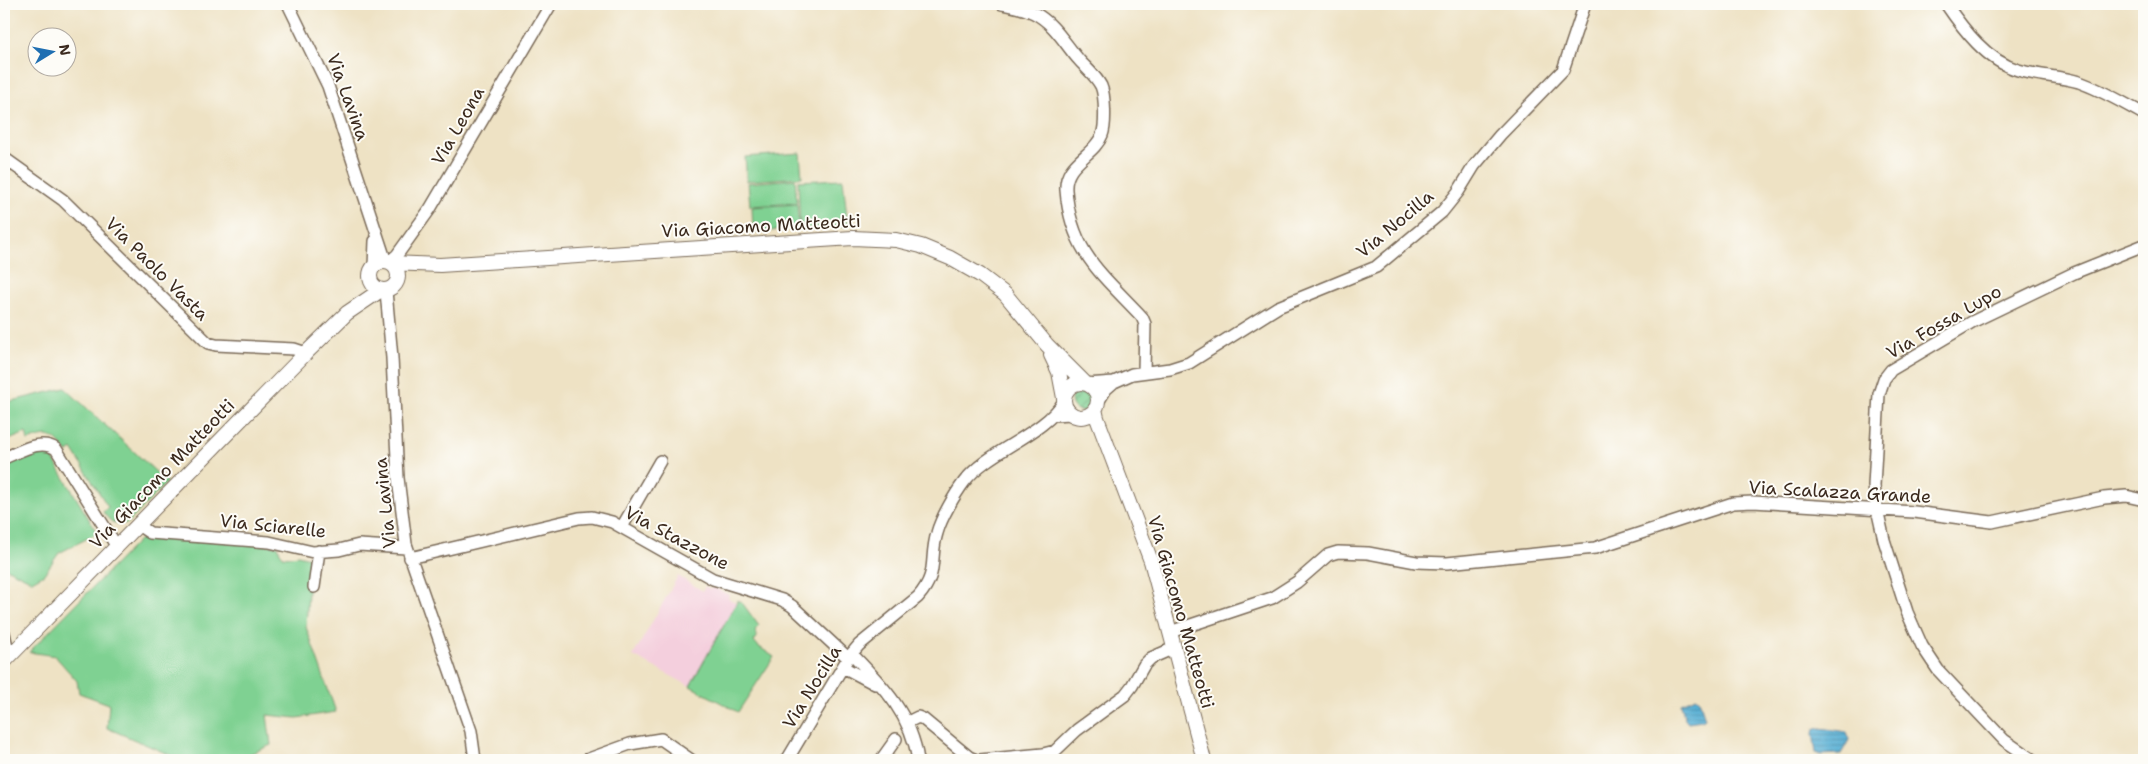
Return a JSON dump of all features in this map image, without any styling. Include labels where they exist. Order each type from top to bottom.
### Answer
[{"type":"main road","name":"Via Giacomo Matteotti","points":[[440,265],[853,238],[896,240],[921,246],[950,258],[980,275],[1005,294],[1047,345]]},
{"type":"main road","points":[[382,266],[440,265]]},
{"type":"main road","points":[[347,313],[414,271],[440,265]]},
{"type":"main road","points":[[382,266],[398,272],[388,288]]},
{"type":"main road","points":[[382,266],[374,287],[388,288]]},
{"type":"main road","points":[[347,313],[382,266]]},
{"type":"main road","name":"Via Giacomo Matteotti","points":[[6,659],[347,313]]},
{"type":"main road","points":[[1047,345],[1086,384],[1094,389],[1097,418],[1119,475]]},
{"type":"main road","points":[[1047,345],[1059,372],[1068,411],[1096,436],[1119,475]]},
{"type":"main road","points":[[1064,399],[1066,392],[1074,384],[1086,384]]},
{"type":"main road","points":[[1074,416],[1091,414],[1097,406]]},
{"type":"main road","name":"Via Giacomo Matteotti","points":[[1119,475],[1150,561],[1207,760]]},
{"type":"street","name":"Via Lavina","points":[[288,4],[328,86],[376,234],[382,266]]},
{"type":"street","name":"Via Leona","points":[[382,266],[397,255],[430,209],[551,4]]},
{"type":"street","points":[[1002,4],[1034,13],[1044,20],[1066,42],[1101,86],[1104,98],[1102,135],[1070,172],[1066,181],[1066,191],[1080,246],[1097,270],[1142,317],[1145,324],[1144,372]]},
{"type":"street","name":"Via Nocilla","points":[[1114,382],[1132,374],[1170,370],[1189,363],[1278,307],[1376,267],[1442,212],[1458,192],[1474,166],[1500,135],[1562,70],[1585,4]]},
{"type":"street","points":[[1946,4],[1966,31],[1986,51],[2002,62],[2017,70],[2077,82],[2144,114]]},
{"type":"street","name":"Via Paolo Vasta","points":[[4,158],[63,200],[208,343],[294,349],[306,353]]},
{"type":"street","name":"Via Fossa Lupo","points":[[2032,760],[2004,740],[1938,670],[1922,646],[1904,603],[1884,540],[1874,486],[1879,394],[1884,379],[1891,370],[1972,322],[2074,273],[2144,245]]},
{"type":"street","name":"Via Lavina","points":[[388,288],[398,478],[408,553],[471,731],[475,760]]},
{"type":"street","points":[[1086,384],[1114,382]]},
{"type":"street","points":[[1097,406],[1106,389],[1114,382]]},
{"type":"street","points":[[1064,399],[1054,415],[1074,416]]},
{"type":"street","name":"Via Nocilla","points":[[787,760],[848,659],[860,645],[925,589],[932,574],[937,530],[970,475],[1054,415]]},
{"type":"street","points":[[4,458],[42,444],[50,445],[56,449],[117,547]]},
{"type":"street","points":[[622,527],[660,461]]},
{"type":"street","name":"Via Scalazza Grande","points":[[1170,632],[1272,598],[1297,582],[1328,556],[1338,552],[1368,553],[1416,562],[1447,563],[1595,548],[1733,503],[1753,502],[1877,509],[1992,522],[2104,498],[2126,496],[2144,500]]},
{"type":"street","name":"Via Stazzone","points":[[408,553],[579,518],[602,519],[622,527],[713,579],[782,600],[792,606],[848,659],[883,688],[908,722]]},
{"type":"street","name":"Via Sciarelle","points":[[138,525],[150,533],[269,542],[297,550],[319,552],[359,545],[408,553]]},
{"type":"street","points":[[314,587],[319,552]]},
{"type":"street","points":[[4,633],[6,659]]},
{"type":"street","points":[[980,760],[1013,758],[1055,751],[1077,730],[1125,695],[1144,665],[1152,658],[1174,648]]},
{"type":"street","points":[[918,760],[908,722],[918,717],[969,757],[976,760]]},
{"type":"street","points":[[586,760],[630,744],[661,738],[691,760]]},
{"type":"street","points":[[881,760],[896,739]]},
{"type":"shaded area","points":[[678,576],[703,591],[705,586],[710,589],[713,587],[729,595],[728,598],[736,603],[690,686],[633,656]]},
{"type":"green space","points":[[800,153],[802,177],[747,181],[745,157]]},
{"type":"green space","points":[[795,179],[797,203],[750,206],[748,183]]},
{"type":"green space","points":[[843,179],[848,226],[800,228],[798,181]]},
{"type":"green space","points":[[797,204],[799,229],[753,232],[752,207]]},
{"type":"green space","points":[[65,388],[167,482],[128,523],[123,524],[111,521],[103,512],[108,507],[72,449],[67,453],[58,442],[46,436],[28,441],[26,433],[4,442],[4,403]]},
{"type":"green space","points":[[1082,389],[1090,392],[1093,400],[1090,408],[1082,411],[1074,408],[1071,400],[1074,392]]},
{"type":"green space","points":[[42,450],[49,452],[96,531],[94,535],[59,553],[44,574],[32,581],[4,567],[4,465]]},
{"type":"green space","points":[[198,538],[278,546],[284,557],[298,555],[310,558],[306,627],[336,712],[297,718],[267,715],[271,745],[236,760],[182,760],[107,728],[109,704],[79,693],[77,681],[55,656],[29,652],[140,539]]},
{"type":"green space","points":[[738,600],[759,626],[755,630],[757,638],[754,641],[774,657],[738,712],[690,686]]},
{"type":"water","points":[[1696,697],[1699,699],[1705,718],[1688,722],[1684,717],[1681,703]]},
{"type":"water","points":[[1820,728],[1847,732],[1849,740],[1841,754],[1821,755],[1816,753],[1813,733],[1814,730]]}]
